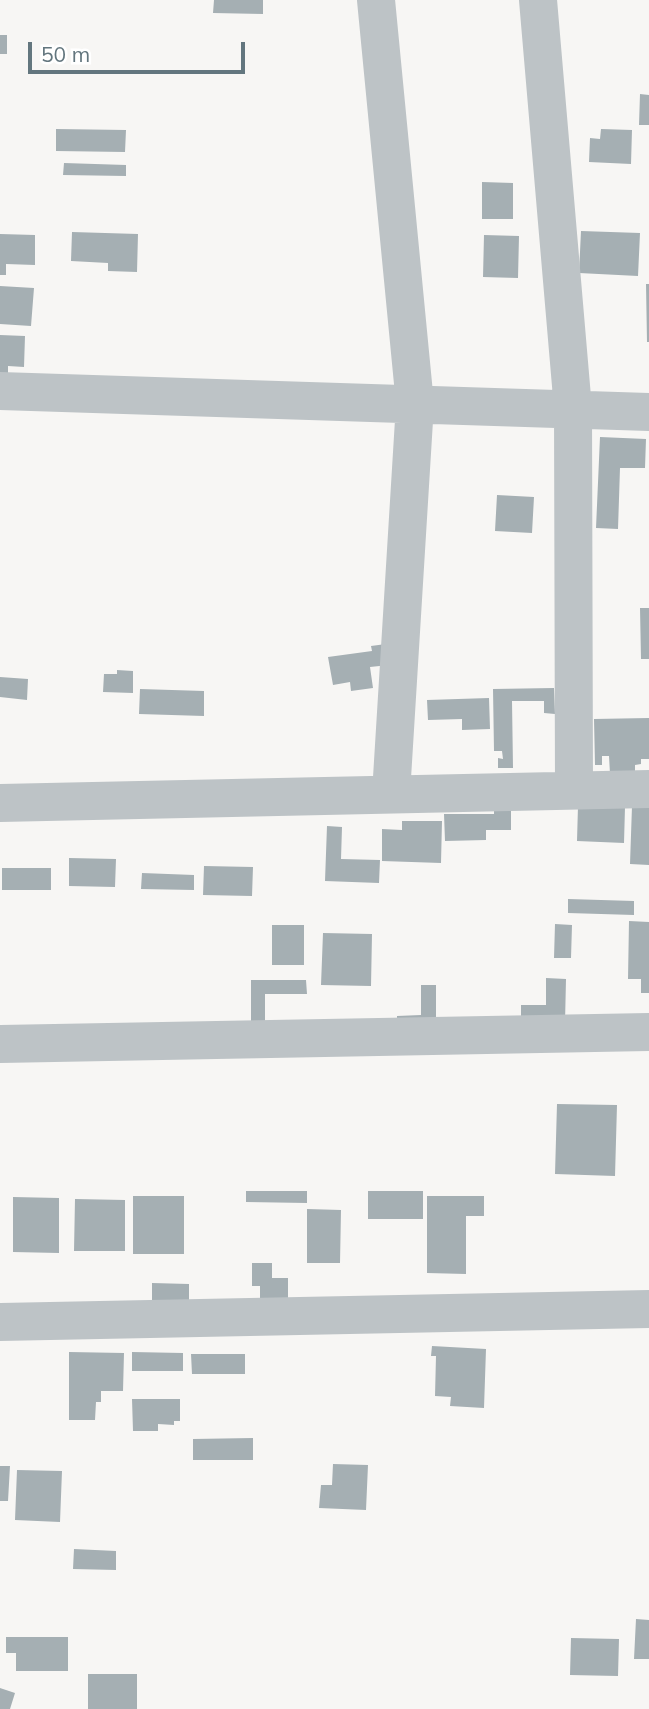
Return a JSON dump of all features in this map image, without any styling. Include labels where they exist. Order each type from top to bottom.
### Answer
[{"type":"street","points":[[376,0],[415,404],[391,794]]},
{"type":"street","points":[[538,0],[573,409],[574,790]]},
{"type":"street","points":[[0,391],[649,412]]},
{"type":"street","points":[[0,803],[649,789]]},
{"type":"street","points":[[0,1044],[649,1032]]},
{"type":"street","points":[[0,1322],[649,1309]]},
{"type":"building","points":[[214,0],[263,0],[263,14],[213,13]]},
{"type":"building","points":[[0,35],[7,35],[7,54],[0,54]]},
{"type":"building","points":[[640,94],[649,95],[649,125],[639,125]]},
{"type":"building","points":[[56,129],[126,130],[125,152],[56,151]]},
{"type":"building","points":[[601,129],[632,130],[631,164],[589,162],[590,138],[600,139]]},
{"type":"building","points":[[64,163],[126,165],[126,176],[63,175]]},
{"type":"building","points":[[482,182],[513,183],[513,219],[482,219]]},
{"type":"building","points":[[581,231],[640,233],[638,276],[579,273]]},
{"type":"building","points":[[72,232],[138,234],[137,272],[108,271],[108,263],[71,261]]},
{"type":"building","points":[[0,234],[35,235],[35,265],[6,264],[6,275],[0,275]]},
{"type":"building","points":[[484,235],[519,236],[518,278],[483,277]]},
{"type":"building","points":[[646,284],[649,284],[649,342],[647,342]]},
{"type":"building","points":[[0,286],[34,288],[31,326],[0,324]]},
{"type":"building","points":[[0,335],[25,336],[24,367],[8,366],[8,373],[0,373]]},
{"type":"building","points":[[600,437],[646,439],[645,468],[620,468],[618,529],[596,528]]},
{"type":"building","points":[[497,495],[534,497],[532,533],[495,531]]},
{"type":"building","points":[[640,608],[649,608],[649,659],[641,659]]},
{"type":"building","points":[[386,644],[389,665],[370,667],[373,688],[351,691],[350,682],[333,685],[328,657],[372,651],[371,646]]},
{"type":"building","points":[[117,670],[133,671],[133,693],[103,692],[104,674],[117,674]]},
{"type":"building","points":[[0,677],[28,679],[27,700],[0,697]]},
{"type":"building","points":[[554,688],[555,714],[544,713],[544,701],[512,701],[513,768],[498,768],[498,758],[503,759],[502,751],[494,751],[493,689]]},
{"type":"building","points":[[140,689],[204,691],[204,716],[139,714]]},
{"type":"building","points":[[489,698],[490,729],[462,730],[462,719],[428,720],[427,700]]},
{"type":"building","points":[[649,718],[649,759],[641,759],[641,764],[635,765],[635,774],[610,774],[609,756],[602,756],[602,765],[595,765],[594,719]]},
{"type":"building","points":[[578,806],[625,807],[624,843],[577,841]]},
{"type":"building","points":[[632,806],[649,807],[649,865],[630,864]]},
{"type":"building","points":[[511,808],[511,830],[486,830],[486,840],[445,841],[444,814],[494,814],[494,809]]},
{"type":"building","points":[[402,821],[442,821],[441,863],[382,861],[382,829],[402,830]]},
{"type":"building","points":[[327,826],[342,827],[341,859],[380,860],[379,883],[325,881]]},
{"type":"building","points":[[69,858],[116,859],[115,887],[69,886]]},
{"type":"building","points":[[204,866],[253,867],[252,896],[203,895]]},
{"type":"building","points":[[2,868],[51,868],[51,890],[2,890]]},
{"type":"building","points":[[142,873],[194,875],[194,890],[141,889]]},
{"type":"building","points":[[568,899],[634,901],[634,915],[568,913]]},
{"type":"building","points":[[629,921],[649,922],[649,993],[641,993],[641,979],[628,979]]},
{"type":"building","points":[[555,924],[572,925],[571,958],[554,958]]},
{"type":"building","points":[[272,925],[304,925],[304,965],[272,965]]},
{"type":"building","points":[[323,933],[372,934],[371,986],[321,985]]},
{"type":"building","points":[[546,978],[566,979],[565,1023],[521,1021],[521,1005],[546,1005]]},
{"type":"building","points":[[251,980],[306,980],[307,994],[265,994],[265,1023],[251,1023]]},
{"type":"building","points":[[421,985],[436,985],[436,1027],[397,1027],[397,1016],[421,1015]]},
{"type":"building","points":[[557,1104],[617,1105],[615,1176],[555,1174]]},
{"type":"building","points":[[246,1191],[307,1191],[307,1203],[246,1202]]},
{"type":"building","points":[[368,1191],[423,1191],[423,1219],[368,1219]]},
{"type":"building","points":[[133,1196],[184,1196],[184,1254],[133,1254]]},
{"type":"building","points":[[427,1196],[484,1196],[484,1216],[466,1216],[466,1274],[427,1273]]},
{"type":"building","points":[[13,1197],[59,1198],[59,1253],[13,1252]]},
{"type":"building","points":[[75,1199],[125,1200],[125,1251],[74,1251]]},
{"type":"building","points":[[307,1209],[341,1210],[340,1263],[307,1263]]},
{"type":"building","points":[[252,1263],[272,1263],[272,1278],[288,1278],[288,1300],[260,1300],[260,1286],[252,1286]]},
{"type":"building","points":[[152,1283],[189,1284],[189,1301],[152,1301]]},
{"type":"building","points":[[432,1346],[486,1349],[484,1408],[450,1406],[451,1397],[435,1396],[436,1356],[431,1356]]},
{"type":"building","points":[[69,1352],[124,1353],[123,1391],[101,1391],[101,1402],[96,1402],[95,1420],[69,1420]]},
{"type":"building","points":[[132,1352],[183,1353],[183,1371],[132,1371]]},
{"type":"building","points":[[191,1354],[245,1354],[245,1374],[192,1374]]},
{"type":"building","points":[[132,1399],[180,1399],[180,1421],[174,1421],[174,1425],[158,1424],[158,1431],[133,1431]]},
{"type":"building","points":[[253,1438],[253,1460],[193,1460],[193,1439]]},
{"type":"building","points":[[333,1464],[368,1465],[366,1510],[319,1508],[321,1485],[332,1485]]},
{"type":"building","points":[[0,1466],[10,1466],[8,1501],[0,1501]]},
{"type":"building","points":[[17,1470],[62,1471],[60,1522],[15,1520]]},
{"type":"building","points":[[74,1549],[116,1551],[116,1570],[73,1569]]},
{"type":"building","points":[[636,1619],[649,1620],[649,1659],[634,1659]]},
{"type":"building","points":[[6,1637],[68,1637],[68,1671],[16,1671],[16,1653],[6,1653]]},
{"type":"building","points":[[571,1638],[619,1639],[618,1676],[570,1675]]},
{"type":"building","points":[[88,1674],[137,1674],[137,1709],[88,1709]]},
{"type":"building","points":[[0,1688],[15,1693],[10,1709],[0,1709]]}]
